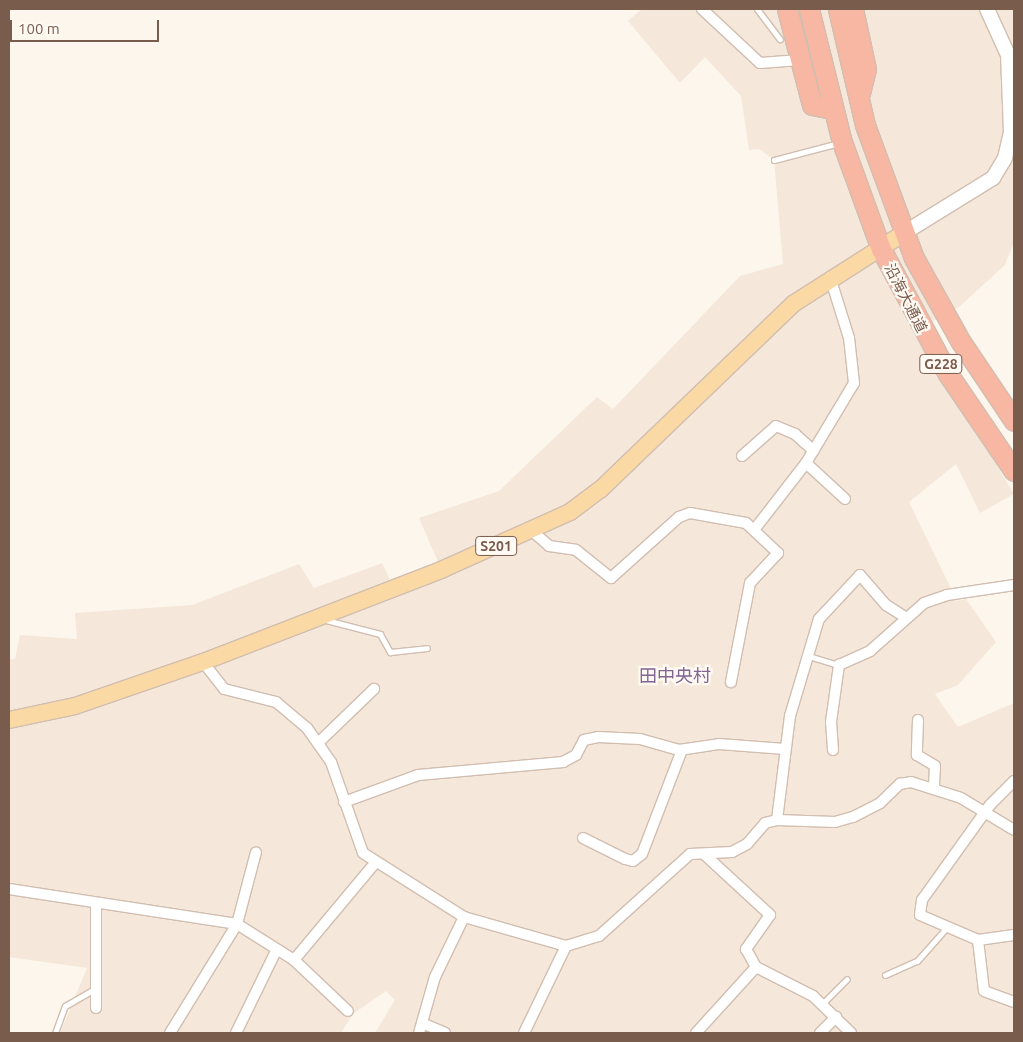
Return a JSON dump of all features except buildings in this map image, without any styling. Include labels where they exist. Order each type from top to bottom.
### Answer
[{"type":"highway","points":[[787,9],[812,105],[832,109]]},
{"type":"highway","name":"G228","points":[[809,9],[832,109],[881,249]]},
{"type":"highway","name":"G228","points":[[838,9],[859,99],[904,233]]},
{"type":"highway","points":[[853,9],[866,69],[859,99]]},
{"type":"highway","name":"沿海大通道","points":[[904,233],[961,342],[1014,421]]},
{"type":"highway","name":"沿海大通道","points":[[881,249],[948,374],[1014,471]]},
{"type":"main road","points":[[904,233],[993,178],[1005,158],[1012,110],[1008,55],[986,9]]},
{"type":"main road","name":"S201","points":[[9,720],[75,706],[203,662],[532,531],[601,489],[778,317],[830,277],[881,249],[904,233]]},
{"type":"street","points":[[702,9],[760,63],[800,60]]},
{"type":"street","points":[[754,530],[806,463],[854,383],[849,338],[830,277]]},
{"type":"street","points":[[742,456],[776,426],[795,434],[814,451]]},
{"type":"street","points":[[806,463],[845,500]]},
{"type":"street","points":[[532,531],[549,546],[576,550],[611,578],[651,538],[690,513],[730,519],[754,530],[778,553],[750,583],[731,682]]},
{"type":"street","points":[[776,820],[785,749],[819,619],[860,575],[886,605],[905,617]]},
{"type":"street","points":[[833,750],[831,722],[839,665],[870,651],[905,617],[947,595],[1014,585]]},
{"type":"street","points":[[203,662],[224,689],[276,702],[318,743],[331,762],[363,854],[464,917],[566,946],[599,936],[681,859],[704,854],[732,852],[747,844],[765,823],[776,820],[834,822],[873,808],[900,784],[934,787],[986,811],[1014,830]]},
{"type":"street","points":[[318,743],[374,689]]},
{"type":"street","points":[[918,720],[917,755],[936,766],[934,787]]},
{"type":"street","points":[[344,802],[418,775],[563,762],[576,755],[584,740],[598,737],[640,739],[682,750],[719,744],[785,749]]},
{"type":"street","points":[[583,838],[625,859],[633,861],[642,854],[682,750]]},
{"type":"street","points":[[1014,781],[986,811],[922,900],[920,915],[978,940],[1014,934]]},
{"type":"street","points":[[170,1033],[238,924],[256,852]]},
{"type":"street","points":[[704,854],[770,915],[746,949],[756,967],[795,984],[822,1004],[851,1033]]},
{"type":"street","points":[[294,960],[376,862]]},
{"type":"street","points":[[9,889],[96,904],[238,924],[294,960],[348,1011]]},
{"type":"street","points":[[96,904],[94,989],[96,1008]]},
{"type":"street","points":[[445,1033],[421,1028],[435,977],[464,917]]},
{"type":"street","points":[[978,940],[984,991],[1014,1002]]},
{"type":"street","points":[[524,1033],[566,946]]},
{"type":"street","points":[[236,1033],[277,949]]},
{"type":"street","points":[[696,1033],[756,967]]},
{"type":"street","points":[[820,1033],[836,1017]]},
{"type":"lane","points":[[757,9],[780,38]]},
{"type":"lane","points":[[774,160],[842,142]]},
{"type":"lane","points":[[317,618],[380,634],[390,652],[427,648]]},
{"type":"lane","points":[[809,656],[839,665]]},
{"type":"lane","points":[[885,975],[917,961],[948,926]]},
{"type":"lane","points":[[822,1004],[847,979]]},
{"type":"lane","points":[[55,1033],[65,1006],[94,989]]},
{"type":"shaded area","points":[[642,9],[1014,9],[1014,242],[1005,265],[959,307],[915,331],[1014,494],[980,513],[956,464],[909,502],[957,601],[966,599],[996,642],[958,685],[935,694],[958,727],[1014,703],[1014,1033],[375,1033],[395,1000],[386,991],[353,1014],[341,1033],[60,1033],[87,968],[9,957],[9,659],[15,659],[20,635],[77,639],[75,613],[192,605],[299,564],[314,588],[382,563],[394,588],[441,569],[419,518],[499,491],[597,397],[613,409],[740,276],[783,264],[774,160],[759,149],[749,150],[741,96],[705,57],[680,83],[628,21]]},
{"type":"district","name":"田中央村","points":[[675,675]]}]
